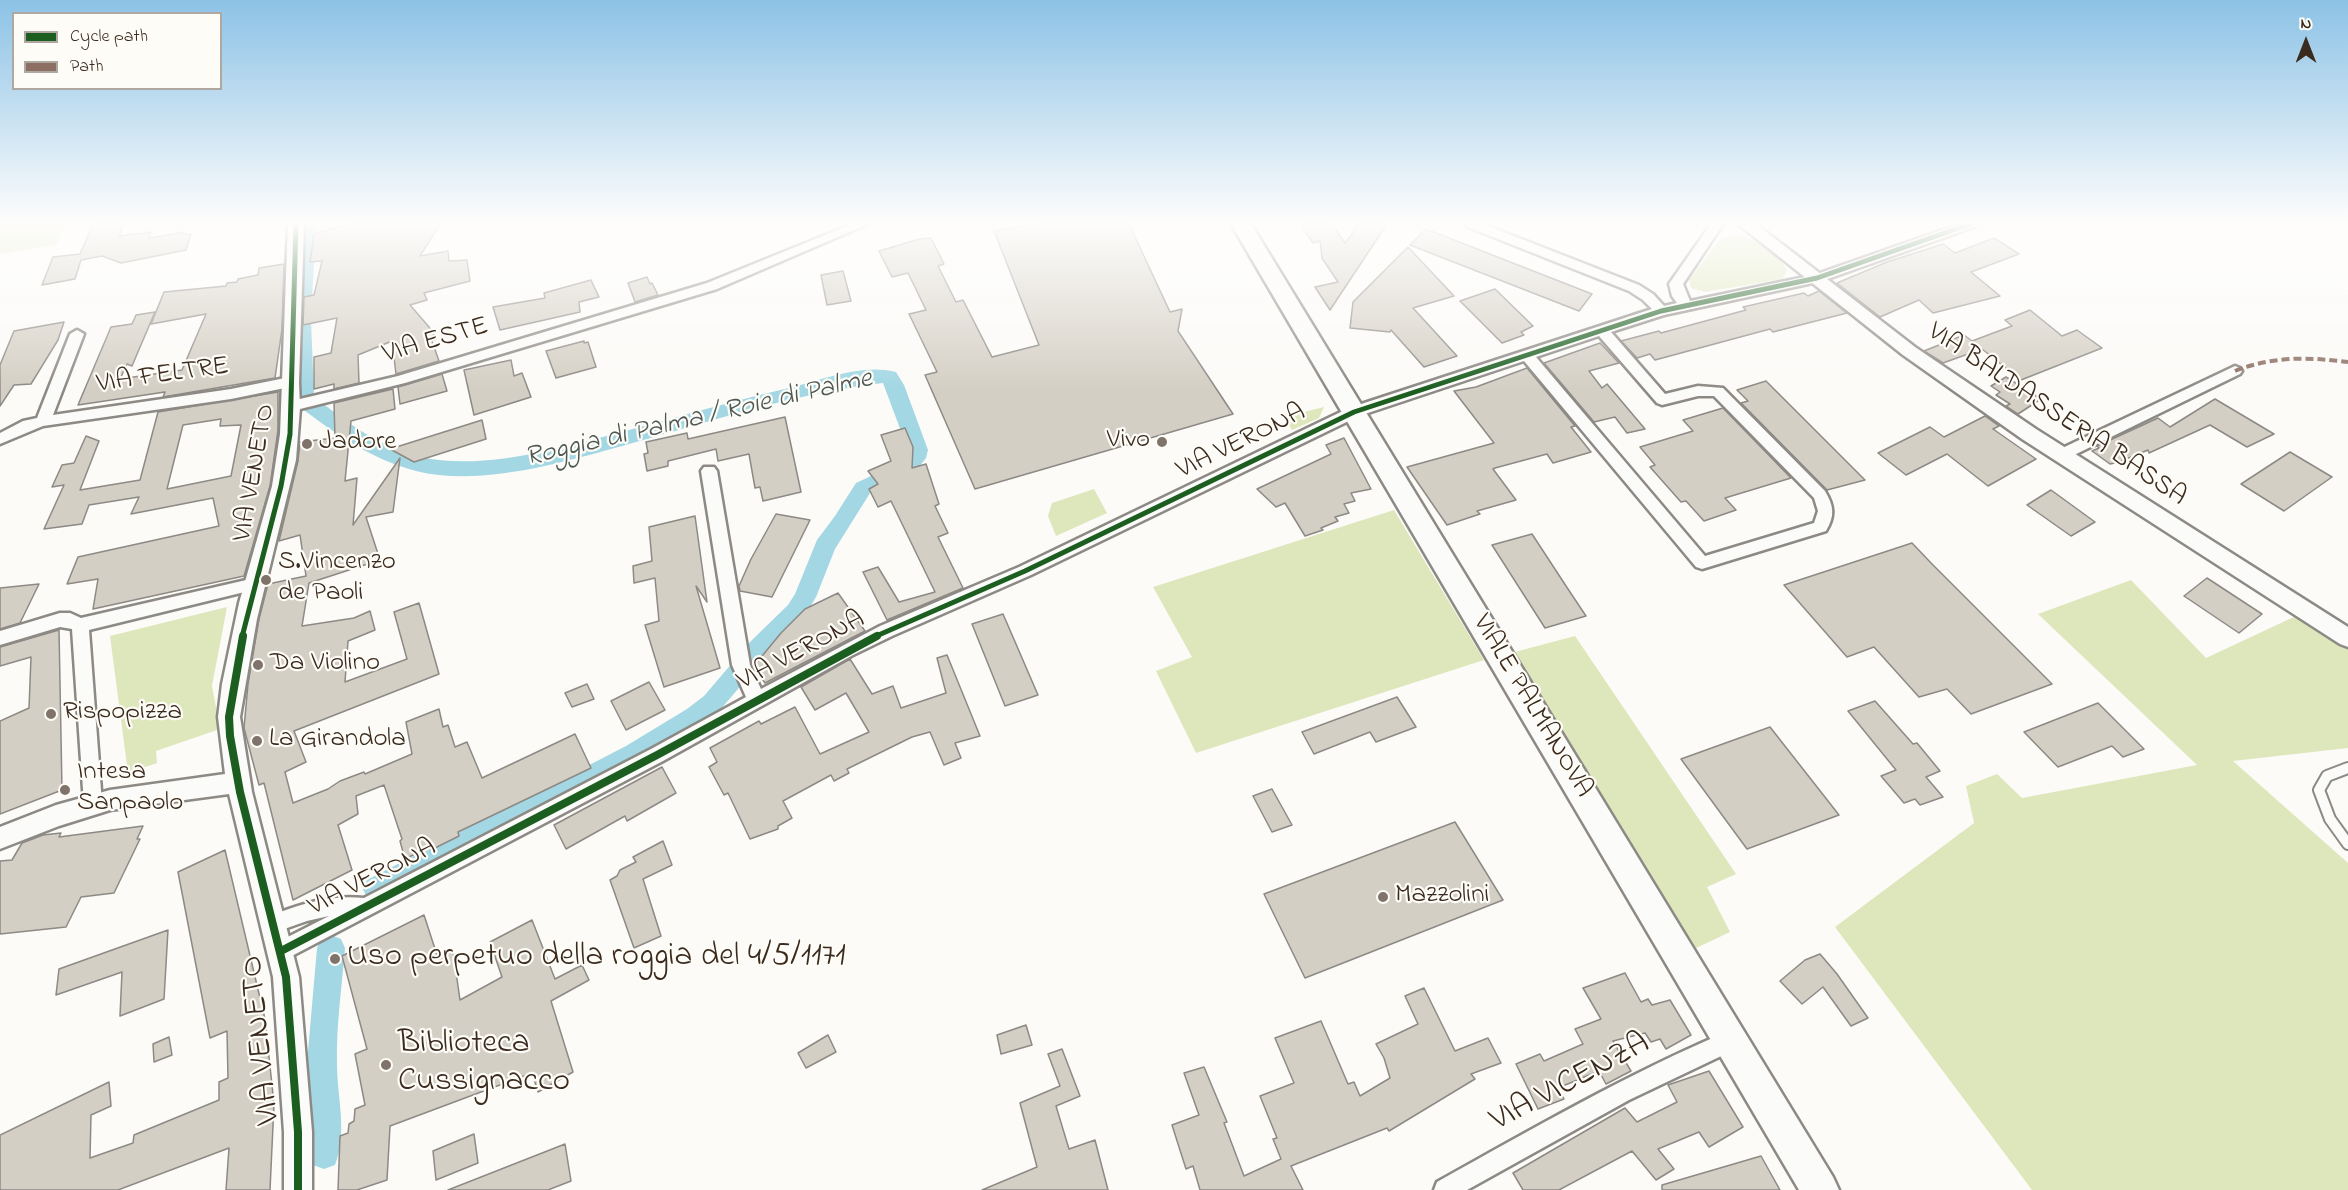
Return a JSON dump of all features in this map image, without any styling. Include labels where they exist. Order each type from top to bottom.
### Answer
[{"type":"main road","name":"VIALE PALMANOVA","points":[[1274,280],[1820,1190]]},
{"type":"street","name":"VIA VENETO","points":[[294,280],[290,382],[296,405],[273,523],[255,584],[230,717],[238,782],[286,977],[297,1120],[298,1190]]},
{"type":"street","name":"VIA ESTE","points":[[296,405],[400,380],[728,280]]},
{"type":"street","points":[[1613,280],[1634,288],[1648,297],[1661,311]]},
{"type":"street","points":[[1679,280],[1676,284],[1679,296],[1685,304]]},
{"type":"street","name":"VIA VERONA","points":[[281,951],[657,755],[886,631],[1025,571],[1354,412],[1685,304],[1809,280]]},
{"type":"street","name":"VIA BALDASSERIA BASSA","points":[[1819,280],[1909,351],[2061,455],[2348,638]]},
{"type":"street","points":[[1526,354],[1702,563],[1820,526],[1826,520],[1827,508],[1808,480],[1718,391],[1698,391],[1662,400],[1601,330]]},
{"type":"street","name":"VIA FELTRE","points":[[43,421],[77,334]]},
{"type":"street","points":[[2061,455],[2235,371]]},
{"type":"street","name":"VIA FELTRE","points":[[0,439],[28,425],[43,421],[231,394],[290,382]]},
{"type":"street","name":"VIA VERONA","points":[[709,471],[743,671],[757,700]]},
{"type":"street","points":[[0,638],[60,620],[70,620],[80,625],[255,584]]},
{"type":"street","points":[[80,625],[93,804]]},
{"type":"street","points":[[0,838],[93,804],[238,782]]},
{"type":"street","name":"VIA VERONA","points":[[273,924],[314,908],[335,905],[365,907]]},
{"type":"street","name":"VIA VICENZA","points":[[1445,1190],[1620,1094],[1731,1041]]},
{"type":"lane","points":[[2348,768],[2327,776],[2319,790],[2322,805],[2333,826],[2348,844]]},
{"type":"green space","points":[[1689,280],[1778,280],[1705,292],[1691,288]]},
{"type":"green space","points":[[1324,407],[1319,418],[1292,430],[1288,423],[1292,418]]},
{"type":"green space","points":[[1094,489],[1107,513],[1056,536],[1048,516],[1052,503]]},
{"type":"green space","points":[[1394,510],[1484,660],[1196,753],[1156,671],[1192,657],[1153,587]]},
{"type":"green space","points":[[2131,580],[2206,658],[2298,615],[2348,646],[2348,748],[2233,761],[2348,863],[2348,1190],[2032,1190],[1835,927],[1974,823],[1966,786],[1997,774],[2022,798],[2197,765],[2038,614]]},
{"type":"green space","points":[[227,607],[212,686],[220,729],[156,751],[157,763],[128,773],[110,636]]},
{"type":"green space","points":[[1575,636],[1736,874],[1707,887],[1730,932],[1694,949],[1511,653]]},
{"type":"building","points":[[44,280],[72,280],[42,285]]},
{"type":"building","points":[[238,280],[284,280],[282,329],[275,378],[163,397],[165,392],[78,405],[111,327],[132,324],[136,315],[155,312],[132,366],[127,364],[120,379],[182,370],[206,314],[151,324],[164,292],[226,286],[227,283],[237,282]]},
{"type":"building","points":[[318,280],[470,281],[424,293],[427,300],[410,305],[436,339],[432,341],[439,361],[396,374],[392,341],[358,355],[359,383],[334,389],[334,384],[314,389],[314,357],[331,353],[337,318],[303,325],[304,297],[314,295]]},
{"type":"building","points":[[591,280],[599,297],[579,302],[580,312],[500,330],[493,307],[545,298],[544,293]]},
{"type":"building","points":[[648,280],[658,295],[635,302],[628,283]]},
{"type":"building","points":[[822,280],[845,280],[851,301],[827,305]]},
{"type":"building","points":[[911,280],[945,280],[956,302],[963,300],[992,357],[1039,345],[1013,280],[1155,280],[1170,312],[1182,309],[1178,331],[1233,414],[975,489],[925,375],[937,372],[909,314],[926,310]]},
{"type":"building","points":[[1336,280],[1350,280],[1330,310],[1315,287],[1338,282]]},
{"type":"building","points":[[1375,280],[1439,280],[1454,296],[1413,308],[1457,356],[1424,367],[1391,330],[1390,332],[1350,328],[1353,302]]},
{"type":"building","points":[[1498,280],[1555,280],[1592,294],[1579,311]]},
{"type":"building","points":[[1845,280],[1980,280],[2000,296],[1933,313],[1919,300],[1880,317],[1837,283]]},
{"type":"building","points":[[1495,289],[1533,326],[1521,332],[1524,335],[1502,343],[1460,301]]},
{"type":"building","points":[[1819,291],[1847,313],[1773,332],[1770,329],[1655,360],[1650,354],[1637,358],[1621,341],[1659,331],[1661,333],[1746,310],[1743,307],[1804,293],[1808,296]]},
{"type":"building","points":[[2030,310],[2062,336],[2077,330],[2102,348],[2021,380],[1982,349],[1943,363],[1924,351],[1964,335],[1972,341],[2012,326],[2005,320]]},
{"type":"building","points":[[64,322],[58,340],[31,384],[14,385],[0,406],[0,365],[14,331]]},
{"type":"building","points":[[584,341],[584,343],[588,342],[596,367],[556,378],[546,351]]},
{"type":"building","points":[[1600,343],[1619,363],[1589,371],[1602,388],[1607,384],[1645,429],[1627,433],[1615,417],[1594,422],[1544,363]]},
{"type":"building","points":[[511,360],[514,376],[522,373],[531,397],[474,415],[464,370]]},
{"type":"building","points":[[1527,368],[1575,426],[1571,427],[1591,452],[1553,463],[1547,454],[1493,469],[1516,500],[1477,511],[1480,514],[1447,525],[1407,467],[1494,443],[1454,391],[1476,387]]},
{"type":"building","points":[[442,374],[447,391],[400,404],[398,387]]},
{"type":"building","points":[[2006,377],[2041,399],[2018,414],[2006,406],[2010,404],[1996,395],[2000,392],[1991,386]]},
{"type":"building","points":[[1766,381],[1865,480],[1827,490],[1741,403],[1748,401],[1737,390]]},
{"type":"building","points":[[393,389],[395,409],[351,421],[345,481],[357,478],[353,525],[400,458],[393,512],[366,517],[380,560],[309,583],[302,626],[354,618],[370,611],[375,630],[348,641],[345,682],[407,659],[394,612],[419,603],[439,674],[294,731],[306,762],[285,772],[293,803],[328,789],[340,781],[364,772],[365,774],[412,754],[406,722],[439,709],[443,727],[448,725],[455,747],[467,742],[482,778],[575,734],[591,768],[458,832],[459,836],[431,850],[429,847],[405,859],[400,841],[402,839],[384,785],[356,796],[358,814],[338,825],[352,870],[293,900],[264,783],[259,785],[244,728],[248,684],[259,619],[268,584],[306,576],[300,535],[279,541],[298,461],[300,442],[335,438],[334,403]]},
{"type":"building","points":[[278,392],[278,430],[270,486],[244,576],[93,609],[98,579],[67,584],[78,557],[219,526],[213,498],[131,514],[139,497],[89,505],[82,524],[44,529],[64,485],[52,487],[62,465],[74,463],[86,436],[99,441],[80,490],[140,480],[158,412]],"holes":[[[221,419],[220,426],[241,425],[231,476],[167,489],[183,425]]]},
{"type":"building","points":[[2215,399],[2274,434],[2247,447],[2210,425],[2149,453],[2148,450],[2110,464],[2092,451],[2099,448],[2097,446],[2158,418],[2170,427]]},
{"type":"building","points":[[1723,408],[1791,478],[1725,498],[1736,510],[1704,521],[1686,501],[1681,502],[1650,467],[1655,465],[1640,447],[1693,431],[1683,420]]},
{"type":"building","points":[[1985,416],[1999,426],[1993,429],[2036,459],[1988,486],[1947,454],[1906,475],[1878,453],[1930,427],[1944,437]]},
{"type":"building","points":[[785,417],[801,492],[763,501],[760,487],[755,488],[749,454],[718,461],[716,449],[668,461],[668,466],[647,471],[644,454],[648,453],[646,442],[687,433],[688,439]]},
{"type":"building","points":[[482,420],[486,439],[414,462],[390,449]]},
{"type":"building","points":[[905,428],[913,447],[912,468],[926,464],[939,504],[935,506],[948,533],[938,537],[963,588],[887,620],[863,572],[878,567],[899,602],[935,592],[891,501],[878,507],[869,489],[878,484],[868,471],[891,461],[881,435]]},
{"type":"building","points":[[1344,438],[1371,489],[1351,493],[1355,501],[1344,504],[1349,513],[1335,517],[1338,521],[1321,528],[1323,530],[1305,536],[1285,503],[1276,507],[1257,489],[1331,454],[1326,445]]},
{"type":"building","points":[[2290,452],[2332,477],[2284,511],[2241,484]]},
{"type":"building","points":[[2051,490],[2095,522],[2071,536],[2027,505]]},
{"type":"building","points":[[776,514],[810,520],[772,597],[740,591],[739,586],[751,559]]},
{"type":"building","points":[[695,516],[707,602],[696,586],[720,668],[664,687],[645,625],[659,621],[655,578],[634,583],[633,566],[652,561],[649,527]]},
{"type":"building","points":[[1532,534],[1586,616],[1545,628],[1492,545]]},
{"type":"building","points":[[1912,543],[2052,684],[1971,714],[1947,689],[1919,697],[1874,647],[1847,657],[1784,585]]},
{"type":"building","points":[[2207,578],[2262,614],[2239,633],[2184,596]]},
{"type":"building","points":[[39,584],[20,623],[0,629],[0,588]]},
{"type":"building","points":[[838,593],[865,631],[765,683],[753,667],[781,633],[805,609]]},
{"type":"building","points":[[1003,614],[1038,695],[1005,706],[972,624]]},
{"type":"building","points":[[59,630],[62,790],[0,814],[0,721],[29,708],[31,657],[0,666],[0,647]]},
{"type":"building","points":[[947,655],[980,736],[955,743],[961,758],[944,765],[930,732],[912,737],[847,769],[849,773],[834,781],[831,775],[783,801],[792,818],[778,826],[778,829],[750,839],[728,793],[724,795],[709,767],[717,762],[710,748],[759,721],[761,724],[795,707],[820,754],[869,732],[846,693],[815,710],[801,687],[850,659],[872,694],[893,686],[901,708],[946,693],[937,658]]},
{"type":"building","points":[[649,682],[665,710],[626,730],[611,701]]},
{"type":"building","points":[[587,684],[594,699],[572,707],[565,693]]},
{"type":"building","points":[[1397,697],[1416,727],[1376,742],[1370,732],[1314,754],[1302,732]]},
{"type":"building","points":[[1875,701],[1913,744],[1917,743],[1940,771],[1926,777],[1943,797],[1920,805],[1915,799],[1904,803],[1881,776],[1896,770],[1848,711]]},
{"type":"building","points":[[2098,703],[2144,749],[2123,757],[2112,746],[2058,767],[2024,732]]},
{"type":"building","points":[[1770,727],[1839,815],[1747,849],[1681,759]]},
{"type":"building","points":[[662,767],[676,793],[627,821],[625,816],[566,849],[554,825]]},
{"type":"building","points":[[1272,789],[1292,825],[1272,832],[1253,796]]},
{"type":"building","name":"Mazzolini","points":[[1455,822],[1503,900],[1305,978],[1264,894]]},
{"type":"building","points":[[143,826],[137,839],[140,839],[114,893],[81,897],[66,927],[0,934],[0,861],[12,860],[22,843],[43,835],[61,833],[59,837]]},
{"type":"building","points":[[663,841],[672,865],[643,879],[661,936],[634,948],[610,880],[617,876],[620,870],[636,862],[633,857]]},
{"type":"building","points":[[225,850],[265,1019],[274,1104],[270,1190],[226,1190],[229,1148],[118,1190],[0,1190],[0,1135],[109,1082],[111,1106],[91,1115],[90,1158],[133,1143],[134,1135],[219,1100],[219,1082],[228,1078],[227,1031],[210,1038],[178,872]]},
{"type":"building","points":[[424,915],[438,958],[453,951],[460,1000],[502,977],[490,942],[532,920],[555,979],[582,965],[589,980],[551,1001],[573,1072],[538,1092],[532,1073],[390,1126],[387,1180],[357,1190],[338,1190],[340,1136],[348,1133],[349,1124],[354,1121],[355,1109],[365,1105],[355,1054],[367,1049],[342,956]]},
{"type":"building","points":[[168,930],[164,999],[120,1016],[122,972],[56,995],[59,969]]},
{"type":"building","points":[[1820,954],[1868,1018],[1851,1026],[1823,987],[1802,1004],[1780,981],[1805,960]]},
{"type":"building","points":[[1625,973],[1641,1002],[1648,999],[1652,1005],[1670,1000],[1691,1035],[1666,1049],[1660,1039],[1651,1042],[1645,1033],[1613,1041],[1631,1071],[1606,1084],[1599,1071],[1558,1088],[1564,1099],[1538,1109],[1516,1064],[1540,1054],[1544,1061],[1583,1044],[1575,1029],[1601,1019],[1583,988]]},
{"type":"building","points":[[1424,988],[1455,1051],[1488,1038],[1501,1063],[1471,1074],[1475,1079],[1389,1131],[1387,1128],[1291,1166],[1303,1190],[1200,1190],[1193,1166],[1186,1169],[1172,1125],[1199,1115],[1184,1073],[1204,1067],[1227,1122],[1224,1123],[1244,1176],[1281,1159],[1273,1139],[1277,1138],[1260,1096],[1294,1083],[1275,1038],[1321,1021],[1348,1084],[1354,1082],[1360,1096],[1390,1078],[1384,1058],[1376,1044],[1418,1024],[1405,996]]},
{"type":"building","points":[[1026,1025],[1032,1045],[1001,1054],[997,1035]]},
{"type":"building","points":[[828,1035],[836,1052],[806,1068],[798,1053]]},
{"type":"building","points":[[169,1037],[172,1055],[154,1062],[153,1044]]},
{"type":"building","points":[[1062,1049],[1080,1096],[1056,1106],[1069,1149],[1095,1140],[1108,1190],[982,1190],[1037,1167],[1020,1103],[1060,1086],[1048,1054]]},
{"type":"building","points":[[1709,1071],[1743,1127],[1709,1147],[1699,1132],[1658,1149],[1674,1169],[1656,1180],[1632,1151],[1559,1190],[1523,1190],[1513,1173],[1625,1108],[1637,1122],[1677,1102],[1668,1085]]},
{"type":"building","points":[[474,1134],[478,1163],[436,1180],[433,1151]]},
{"type":"building","points":[[565,1144],[571,1181],[548,1190],[448,1190]]},
{"type":"building","points":[[1761,1156],[1780,1190],[1662,1190],[1662,1185]]},
{"type":"waterway","name":"Roggia di Palma / Roie di Palme","points":[[304,280],[302,319],[304,400],[348,433],[383,451],[418,464],[459,468],[524,463],[770,399],[849,380],[883,376],[889,377],[894,385],[918,450],[916,458],[908,467],[863,488],[843,522],[825,546],[805,597],[796,611],[759,648],[712,703],[696,716],[635,753],[376,889]]},
{"type":"waterway","points":[[324,1154],[326,1112],[322,1063],[331,948]]},
{"type":"marked path","points":[[2235,371],[2249,365],[2277,359],[2319,358],[2348,362]]},
{"type":"cycle path","points":[[294,280],[290,434],[281,486],[246,619],[229,717],[240,792],[286,977],[298,1132],[298,1190]]},
{"type":"cycle path","points":[[281,951],[657,755],[847,650],[1025,571],[1354,412],[1661,311],[1810,280]]},
{"type":"place","name":"Vivo","points":[[1162,442]]},
{"type":"place","name":"Jadore","points":[[307,444]]},
{"type":"place","name":"S.Vincenzo de Paoli","points":[[266,580]]},
{"type":"place","name":"Da Violino","points":[[258,665]]},
{"type":"place","name":"Rispopizza","points":[[51,714]]},
{"type":"place","name":"La Girandola","points":[[257,741]]},
{"type":"place","name":"Intesa Sanpaolo","points":[[65,790]]},
{"type":"place","name":"Mazzolini","points":[[1383,897]]},
{"type":"place","name":"Uso perpetuo della roggia del 4/5/1171","points":[[335,959]]},
{"type":"place","name":"Biblioteca Cussignacco","points":[[386,1065]]}]
